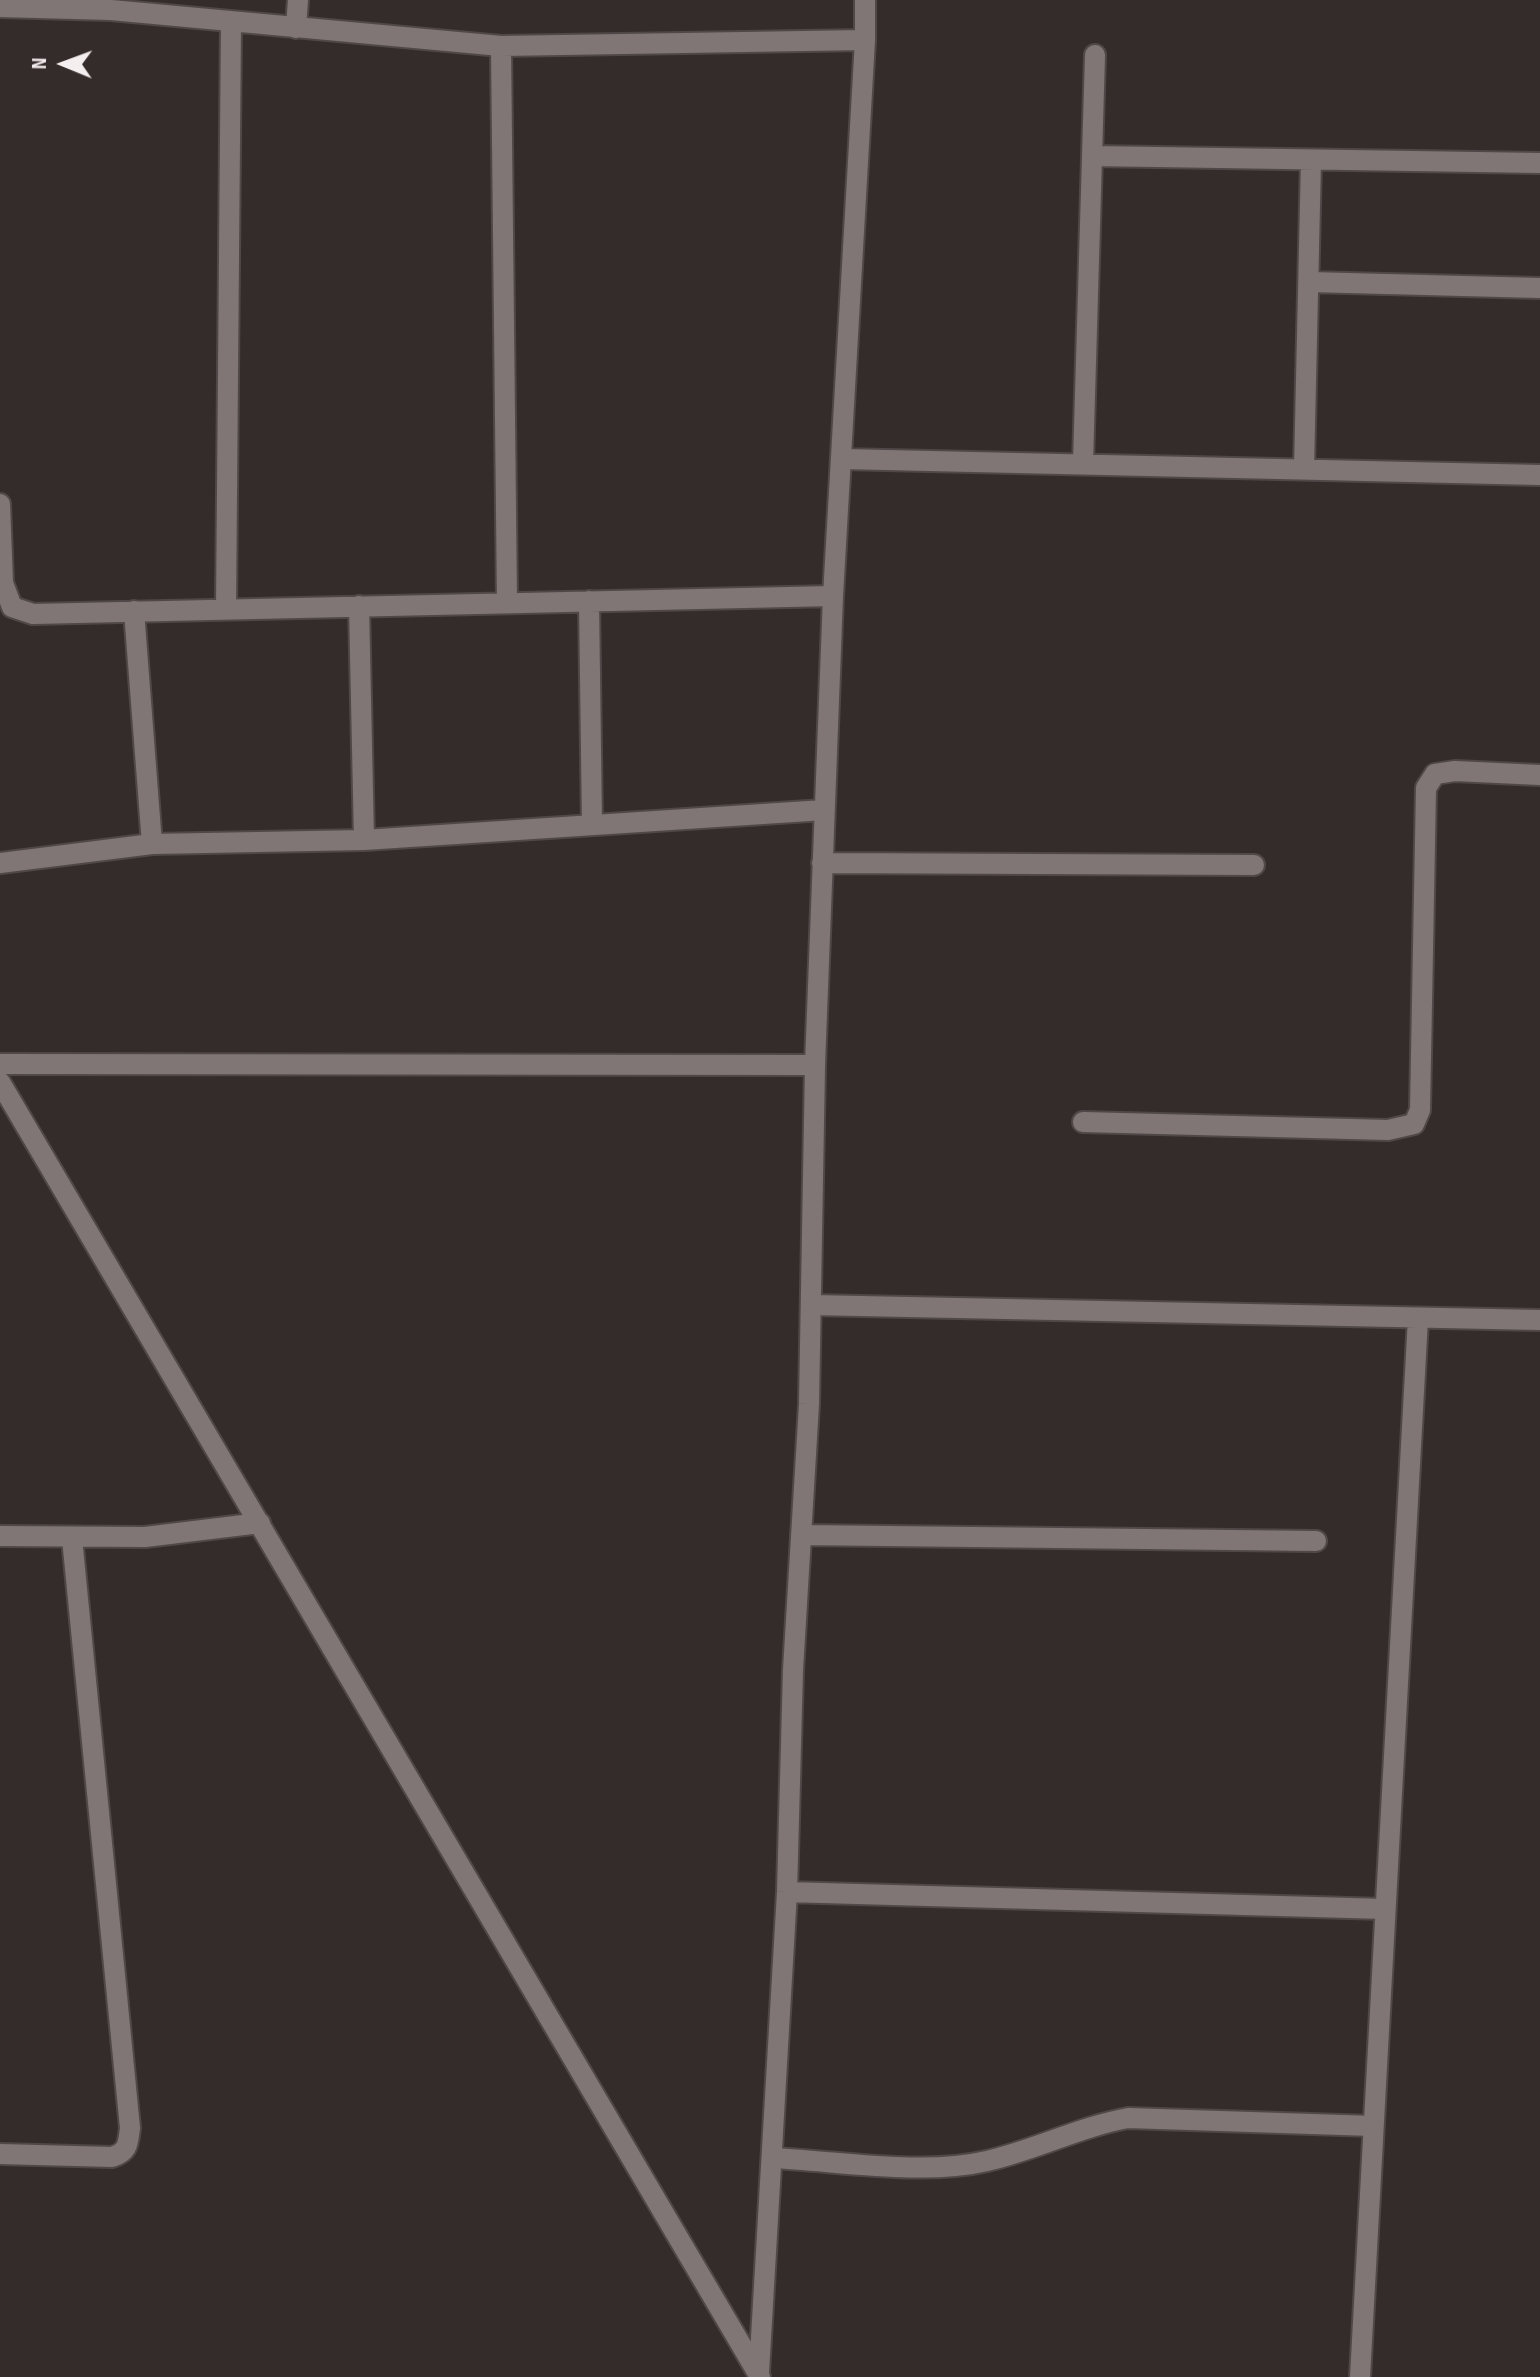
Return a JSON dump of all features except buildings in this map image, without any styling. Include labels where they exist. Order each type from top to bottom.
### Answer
[{"type":"street","points":[[296,28],[298,0]]},
{"type":"street","points":[[760,2374],[787,1892],[811,1305],[824,810],[849,267],[865,0]]},
{"type":"street","points":[[0,7],[111,5],[231,22],[501,46],[865,40]]},
{"type":"street","points":[[226,609],[231,22]]},
{"type":"street","points":[[501,46],[507,603]]},
{"type":"street","points":[[1083,463],[1095,55]]},
{"type":"street","points":[[1092,156],[1540,163]]},
{"type":"street","points":[[1304,469],[1311,160]]},
{"type":"street","points":[[1309,282],[1540,288]]},
{"type":"street","points":[[842,459],[1540,475]]},
{"type":"street","points":[[0,504],[3,583],[12,607],[33,614],[833,596]]},
{"type":"street","points":[[589,601],[592,825]]},
{"type":"street","points":[[359,606],[364,840]]},
{"type":"street","points":[[134,611],[152,844]]},
{"type":"street","points":[[1083,1122],[1388,1130],[1414,1124],[1420,1110],[1426,788],[1435,774],[1455,771],[1540,775]]},
{"type":"street","points":[[0,863],[152,844],[364,840],[824,810]]},
{"type":"street","points":[[822,863],[1254,865]]},
{"type":"street","points":[[0,1064],[815,1065]]},
{"type":"street","points":[[0,1082],[760,2374]]},
{"type":"street","points":[[811,1305],[1540,1320]]},
{"type":"street","points":[[1360,2377],[1418,1318]]},
{"type":"street","points":[[0,1536],[145,1537],[260,1523]]},
{"type":"street","points":[[801,1535],[1316,1541]]},
{"type":"street","points":[[0,2154],[112,2157],[122,2154],[128,2146],[128,2113],[72,1538]]},
{"type":"street","points":[[787,1892],[1385,1909]]},
{"type":"street","points":[[772,2158],[961,2165],[1023,2150],[1090,2125],[1128,2118],[1373,2126]]}]
